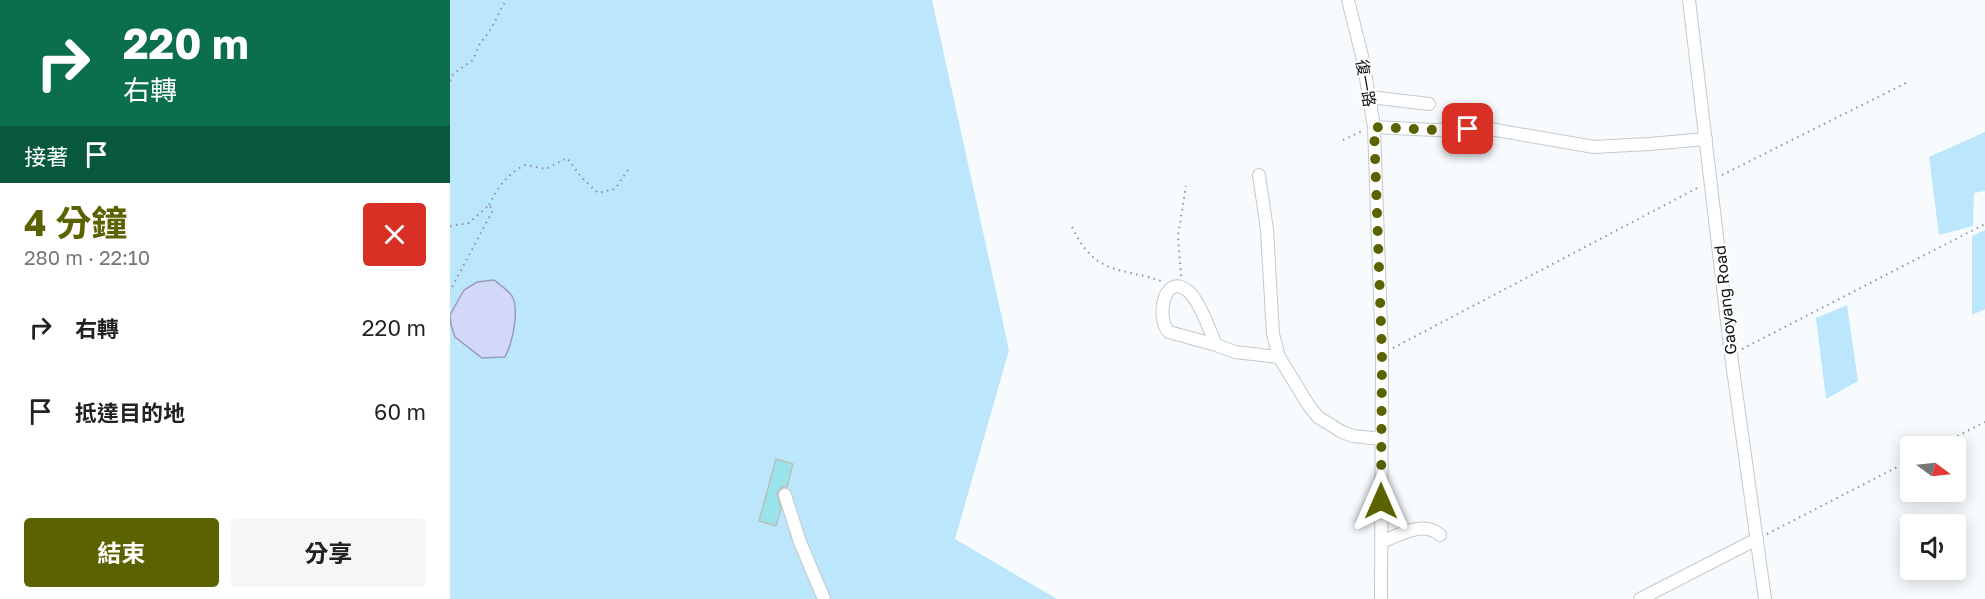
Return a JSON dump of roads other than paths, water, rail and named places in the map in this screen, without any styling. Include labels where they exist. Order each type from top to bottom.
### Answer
[{"type":"street","name":"復一路","points":[[1348,0],[1363,60],[1374,127],[1382,354],[1381,599]]},
{"type":"street","name":"Gaoyang Road","points":[[1689,0],[1731,355],[1765,599]]},
{"type":"street","points":[[1370,97],[1429,104]]},
{"type":"street","points":[[1374,127],[1435,130],[1484,128],[1594,147],[1706,138]]},
{"type":"street","points":[[1259,175],[1267,230],[1274,334],[1280,357],[1318,417],[1353,436],[1382,439]]},
{"type":"street","points":[[1216,345],[1191,294],[1178,287],[1166,291],[1163,324],[1169,332],[1235,352],[1280,357]]},
{"type":"street","points":[[785,495],[800,542],[824,599]]},
{"type":"street","points":[[1381,542],[1421,527],[1435,530],[1440,535]]},
{"type":"street","points":[[1640,599],[1757,539]]}]
